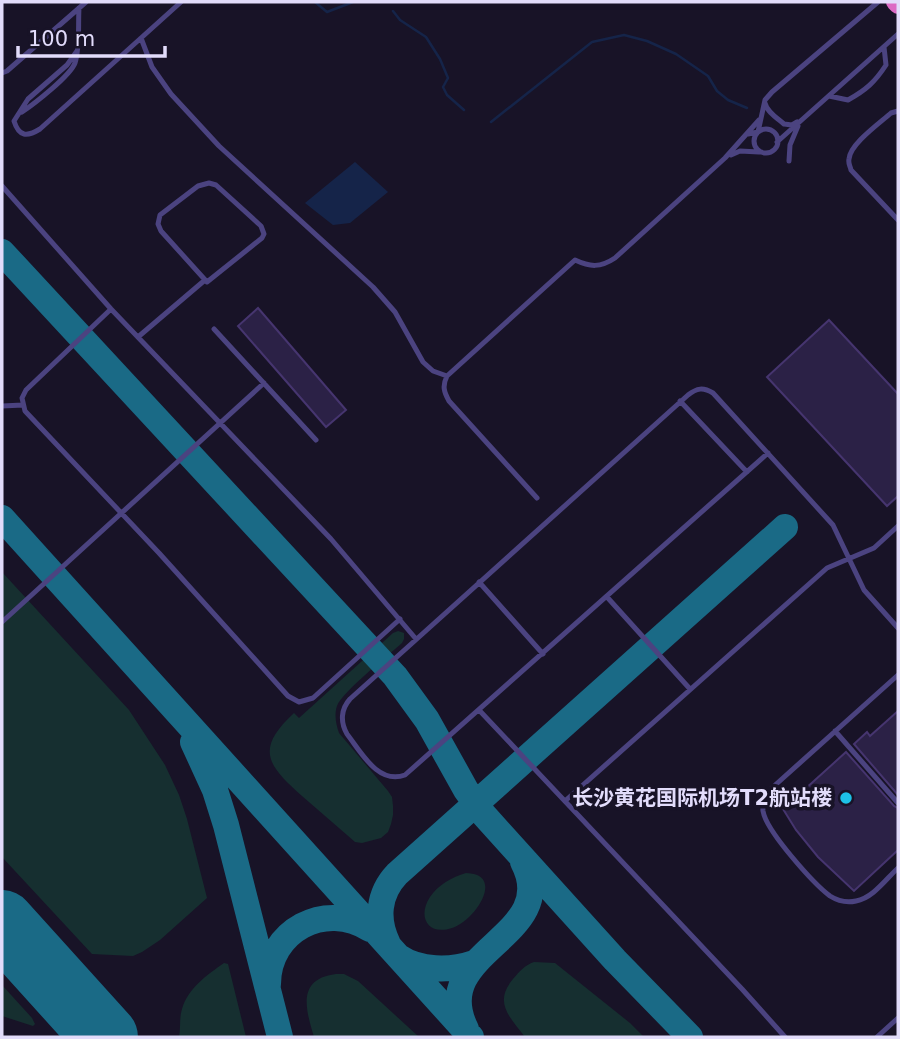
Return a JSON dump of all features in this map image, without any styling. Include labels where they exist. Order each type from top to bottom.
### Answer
[{"type":"lane","points":[[2,74],[86,2]]},
{"type":"lane","points":[[79,8],[77,51],[67,65],[27,99],[14,121],[17,130],[23,134],[31,134],[40,129],[181,2]]},
{"type":"lane","points":[[763,152],[757,149],[754,142],[765,100],[878,2]]},
{"type":"lane","points":[[725,158],[740,151],[763,152],[774,149],[777,142],[898,34]]},
{"type":"lane","points":[[141,38],[152,67],[171,94],[219,146],[373,287],[395,312],[423,362],[433,371],[447,376]]},
{"type":"lane","points":[[829,96],[848,100],[864,91],[877,79],[886,65],[884,47]]},
{"type":"lane","points":[[765,100],[766,107],[784,124],[792,125],[802,120]]},
{"type":"lane","points":[[898,111],[891,113],[855,145],[848,162],[852,170],[898,220]]},
{"type":"lane","points":[[537,498],[449,401],[444,391],[447,376],[575,260],[596,267],[606,264],[725,158],[760,120]]},
{"type":"lane","points":[[789,161],[794,132],[802,120]]},
{"type":"lane","points":[[747,135],[765,129],[773,132],[777,142]]},
{"type":"lane","points":[[138,337],[264,234],[261,226],[216,186],[209,183],[198,186],[160,215],[158,224],[161,231],[205,280]]},
{"type":"lane","points":[[2,186],[111,309],[331,539],[416,639]]},
{"type":"lane","points":[[111,309],[26,390],[22,398],[23,405],[30,417],[288,696],[299,702],[313,698],[400,619]]},
{"type":"lane","points":[[214,329],[316,440]]},
{"type":"lane","points":[[2,622],[264,383]]},
{"type":"lane","points":[[768,453],[405,775],[392,778],[376,770],[344,728],[343,709],[350,699],[694,390],[706,389],[713,393],[768,453],[833,525],[864,590],[898,628]]},
{"type":"lane","points":[[680,401],[747,472]]},
{"type":"lane","points":[[2,406],[23,405]]},
{"type":"lane","points":[[565,801],[827,568],[874,548],[898,526]]},
{"type":"lane","points":[[480,582],[543,654]]},
{"type":"lane","points":[[607,597],[690,690]]},
{"type":"lane","points":[[898,675],[769,791],[763,807],[768,825],[777,839],[818,885],[837,900],[863,900],[898,868]]},
{"type":"lane","points":[[480,710],[785,1037]]},
{"type":"lane","points":[[835,732],[898,803]]},
{"type":"lane","points":[[877,1037],[898,1018]]},
{"type":"green space","points":[[2,572],[129,710],[165,765],[179,795],[207,898],[160,940],[133,956],[92,954],[2,857]]},
{"type":"green space","points":[[398,631],[404,633],[402,643],[347,692],[336,709],[339,733],[392,797],[393,815],[388,832],[381,838],[355,842],[280,775],[270,756],[270,747],[274,737],[294,713],[299,718]]},
{"type":"green space","points":[[466,873],[478,875],[484,881],[483,898],[477,908],[470,917],[452,928],[444,930],[431,927],[425,918],[426,904],[430,897],[446,882]]},
{"type":"green space","points":[[534,962],[555,963],[644,1037],[525,1037],[506,1010],[504,995],[515,976]]},
{"type":"green space","points":[[224,963],[228,964],[246,1037],[179,1037],[181,1012],[185,1001],[193,988]]},
{"type":"green space","points":[[344,974],[358,981],[419,1037],[314,1037],[307,1007],[309,989],[323,977]]},
{"type":"green space","points":[[2,985],[32,1018],[35,1024],[33,1026],[2,1016]]},
{"type":"water","points":[[355,162],[388,192],[350,223],[333,225],[305,203]]},
{"type":"building","points":[[258,308],[346,410],[326,427],[238,326]]},
{"type":"building","points":[[829,320],[898,394],[898,496],[887,506],[767,377]]},
{"type":"building","points":[[898,711],[898,795],[854,744],[867,732],[870,736]]},
{"type":"building","name":"长沙黄花国际机场T2航站楼","points":[[846,752],[898,808],[898,850],[854,891],[818,857],[783,809]]},
{"type":"waterway","points":[[315,2],[327,12],[353,2]]},
{"type":"waterway","points":[[393,11],[400,20],[426,37],[448,78],[443,87],[447,95],[464,110]]},
{"type":"waterway","points":[[491,122],[592,42],[624,35],[647,41],[676,54],[708,76],[717,91],[728,100],[747,108]]},
{"type":"taxiway","points":[[2,252],[395,676],[427,720],[466,790],[484,815],[615,960],[690,1037]]},
{"type":"taxiway","points":[[2,518],[471,1037]]},
{"type":"taxiway","points":[[388,944],[382,926],[381,908],[386,890],[397,874],[785,527]]},
{"type":"taxiway","points":[[193,742],[215,790],[226,825],[280,1037]]},
{"type":"taxiway","points":[[466,1029],[459,1002],[464,980],[477,961],[512,927],[525,909],[530,888],[523,862]]},
{"type":"taxiway","points":[[268,984],[271,965],[278,949],[288,936],[302,926],[335,918],[353,921],[370,929]]},
{"type":"taxiway","points":[[399,957],[416,965],[435,968],[474,963]]},
{"type":"runway","points":[[2,923],[105,1037]]},
{"type":"place","name":"长沙黄花国际机场T2航站楼","points":[[846,798]]}]
